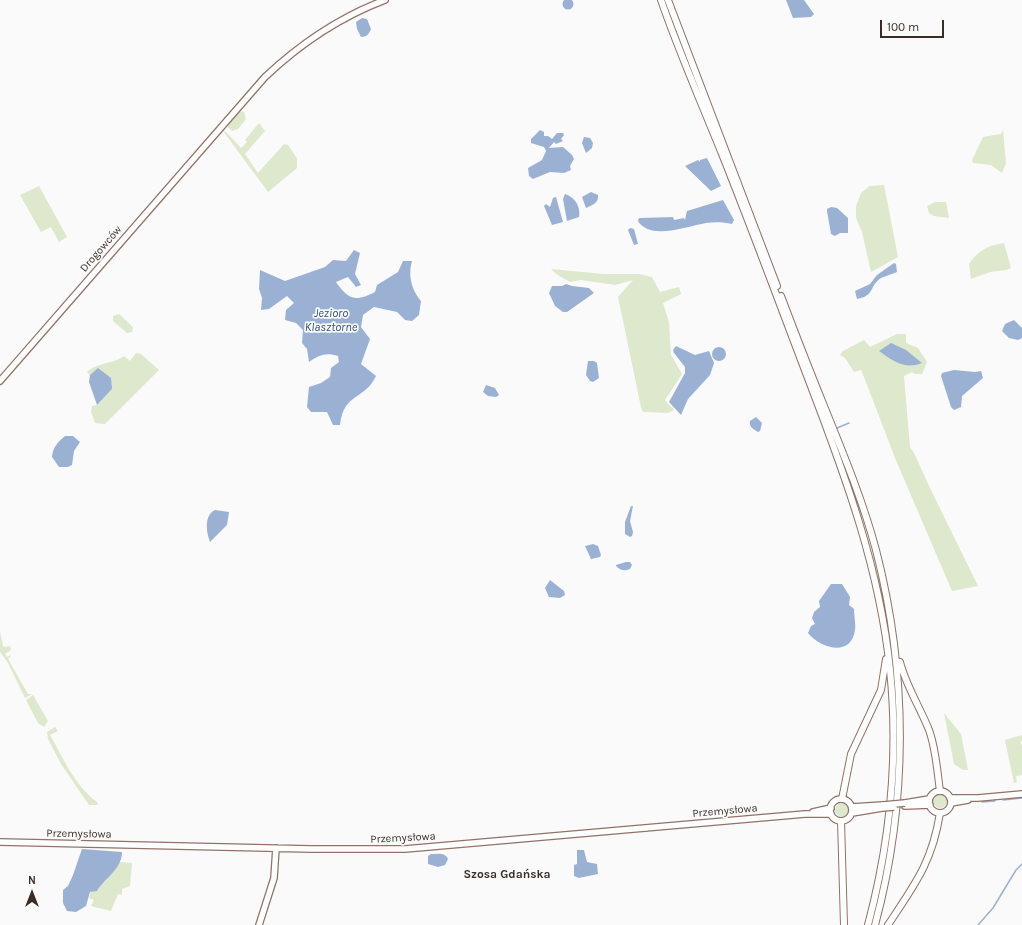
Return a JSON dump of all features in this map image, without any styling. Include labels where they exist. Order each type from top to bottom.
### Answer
[{"type":"main road","name":"Drogowców","points":[[0,381],[265,77],[295,50],[332,26],[385,0]]},
{"type":"main road","points":[[661,0],[750,225],[850,492],[869,551],[880,599],[887,640],[893,709],[892,783],[884,850],[868,925]]},
{"type":"main road","points":[[668,0],[857,490],[876,550],[893,637],[905,681],[928,729],[933,745],[940,791]]},
{"type":"main road","points":[[874,925],[891,851],[900,762],[900,708],[893,637]]},
{"type":"main road","points":[[842,799],[851,754],[881,690],[885,672],[887,640]]},
{"type":"main road","points":[[940,791],[946,792],[951,801],[948,809],[940,813],[934,811],[930,802],[932,794],[940,791]]},
{"type":"main road","points":[[951,801],[1022,794]]},
{"type":"main road","points":[[842,799],[848,801],[852,810],[849,818],[841,821],[834,818],[831,814],[831,808],[836,801],[842,799]]},
{"type":"main road","points":[[852,810],[930,802]]},
{"type":"main road","name":"Przemysłowa","points":[[805,814],[831,808]]},
{"type":"main road","points":[[888,925],[928,862],[940,813]]},
{"type":"main road","name":"Przemysłowa","points":[[0,842],[276,848],[405,849],[805,814],[831,814]]},
{"type":"main road","points":[[841,821],[844,925]]},
{"type":"main road","points":[[259,925],[274,878],[276,848]]},
{"type":"green space","points":[[239,111],[244,112],[246,119],[238,129],[232,131],[226,125]]},
{"type":"green space","points":[[259,123],[265,131],[245,154],[258,173],[284,144],[288,145],[297,158],[297,168],[268,192],[223,131],[226,132],[241,148],[247,142],[245,140]]},
{"type":"green space","points":[[1003,130],[1006,163],[1002,173],[991,165],[973,163],[972,160],[983,137],[1001,134]]},
{"type":"green space","points":[[884,185],[898,257],[871,272],[862,232],[856,218],[856,206],[861,193],[870,186]]},
{"type":"green space","points":[[39,186],[67,237],[59,242],[51,227],[41,232],[20,195]]},
{"type":"green space","points":[[935,202],[946,202],[949,218],[934,216],[929,213],[927,206]]},
{"type":"green space","points":[[1004,243],[1011,268],[990,272],[971,279],[969,264],[972,259],[988,247]]},
{"type":"green space","points":[[551,269],[603,274],[639,274],[652,277],[660,292],[679,287],[681,294],[663,303],[669,322],[671,355],[682,374],[665,400],[674,410],[668,413],[643,412],[641,407],[618,297],[633,280],[615,285],[581,280],[570,282]]},
{"type":"green space","points":[[119,314],[133,327],[132,332],[127,333],[113,321],[113,316]]},
{"type":"green space","points":[[897,334],[906,334],[906,343],[918,348],[927,362],[922,374],[915,374],[912,372],[904,376],[910,447],[978,586],[952,591],[895,458],[861,370],[854,372],[845,358],[840,355],[843,351],[864,340],[870,347]]},
{"type":"green space","points":[[136,353],[141,354],[159,370],[105,424],[95,423],[91,412],[92,406],[97,405],[112,389],[99,368],[90,375],[87,372],[96,366],[120,359],[124,356],[130,361]]},
{"type":"green space","points":[[0,631],[3,646],[10,646],[11,650],[5,654],[7,657],[11,655],[8,659],[28,694],[32,694],[25,698],[8,663],[0,652]]},
{"type":"green space","points":[[33,695],[48,721],[44,727],[38,723],[26,700]]},
{"type":"green space","points":[[944,713],[961,734],[968,770],[963,770],[954,764]]},
{"type":"green space","points":[[55,727],[58,731],[50,735],[76,780],[97,802],[98,805],[89,805],[61,764],[48,739],[47,732]]},
{"type":"green space","points":[[1022,735],[1022,741],[1020,742],[1022,745],[1022,775],[1016,776],[1017,782],[1014,783],[1005,740]]},
{"type":"green space","points":[[940,794],[945,796],[947,801],[945,806],[940,808],[935,806],[933,801],[935,796]]},
{"type":"green space","points":[[839,803],[845,803],[849,807],[849,813],[845,817],[839,817],[835,813],[835,807]]},
{"type":"green space","points":[[120,862],[132,863],[130,886],[122,889],[122,895],[118,894],[111,911],[91,906],[94,900],[89,898],[91,891],[97,891]]},
{"type":"water","points":[[568,-2],[572,0],[574,4],[572,8],[568,10],[564,8],[562,4],[564,0]]},
{"type":"water","points":[[786,0],[804,0],[814,14],[811,17],[793,18]]},
{"type":"water","points":[[362,18],[367,19],[371,29],[368,35],[361,37],[357,29],[356,22]]},
{"type":"water","points":[[540,130],[544,132],[544,136],[548,136],[552,139],[557,133],[563,133],[564,135],[561,139],[563,141],[556,144],[554,142],[549,148],[563,147],[572,155],[574,159],[570,166],[571,170],[564,173],[550,172],[533,179],[529,176],[528,168],[542,160],[546,151],[544,147],[531,143],[531,139]]},
{"type":"water","points":[[584,137],[590,138],[593,143],[592,148],[586,153],[582,143]]},
{"type":"water","points":[[707,158],[721,186],[711,191],[685,166],[698,160],[700,162],[700,160]]},
{"type":"water","points":[[591,192],[598,195],[598,198],[595,203],[586,208],[582,197]]},
{"type":"water","points":[[565,194],[572,197],[579,210],[579,217],[567,221],[563,199]]},
{"type":"water","points":[[556,197],[563,222],[552,225],[544,206],[546,204],[550,207],[553,198]]},
{"type":"water","points":[[723,200],[734,220],[732,224],[719,222],[706,223],[670,231],[660,231],[651,230],[644,227],[638,221],[639,218],[673,217],[674,220],[684,218],[685,220],[687,211]]},
{"type":"water","points":[[831,207],[837,208],[848,218],[848,233],[840,233],[835,236],[831,234],[827,209]]},
{"type":"water","points":[[630,228],[634,229],[638,244],[634,245],[628,230]]},
{"type":"water","name":"Jezioro Klasztorne","points":[[354,250],[360,253],[355,274],[361,285],[356,287],[348,277],[336,282],[344,293],[353,298],[357,298],[375,292],[377,285],[398,272],[403,261],[412,261],[410,271],[411,282],[421,301],[419,315],[412,321],[405,320],[397,312],[374,307],[363,315],[361,327],[370,339],[361,364],[376,376],[366,390],[350,402],[346,407],[342,414],[340,425],[333,425],[327,412],[311,412],[307,407],[309,387],[321,383],[330,377],[331,368],[339,362],[338,356],[330,354],[323,355],[309,362],[307,349],[302,343],[303,330],[296,323],[285,320],[286,310],[294,303],[287,296],[269,309],[261,310],[262,298],[259,289],[260,270],[285,281],[325,267],[333,260],[346,261]]},
{"type":"water","points":[[894,263],[896,264],[897,272],[881,278],[877,281],[867,296],[857,299],[855,291],[870,284],[877,275]]},
{"type":"water","points":[[566,284],[589,288],[594,293],[567,312],[563,312],[555,306],[549,293],[552,286],[562,286]]},
{"type":"water","points":[[1014,320],[1022,328],[1022,338],[1018,340],[1009,338],[1002,331],[1005,324]]},
{"type":"water","points":[[891,343],[906,350],[922,363],[916,365],[905,365],[894,361],[879,351]]},
{"type":"water","points":[[676,346],[695,355],[709,351],[714,363],[710,375],[688,399],[681,415],[669,402],[685,373],[685,367],[673,350]]},
{"type":"water","points":[[719,347],[724,349],[726,354],[724,359],[719,361],[714,359],[712,354],[714,349]]},
{"type":"water","points":[[588,361],[594,361],[597,363],[599,378],[593,382],[590,381],[586,375]]},
{"type":"water","points":[[98,368],[111,378],[112,389],[97,405],[89,382],[90,375]]},
{"type":"water","points":[[954,370],[975,372],[981,371],[983,378],[962,396],[961,407],[954,410],[951,407],[941,376],[942,373]]},
{"type":"water","points":[[486,385],[495,388],[499,395],[496,397],[488,396],[483,392]]},
{"type":"water","points":[[756,417],[762,423],[760,431],[758,432],[750,425],[750,421]]},
{"type":"water","points":[[65,436],[73,436],[80,442],[74,451],[72,465],[68,467],[59,467],[52,457],[53,450]]},
{"type":"water","points":[[631,506],[633,506],[630,521],[633,532],[632,536],[630,537],[625,534],[625,522]]},
{"type":"water","points":[[215,510],[229,512],[227,525],[210,542],[207,524],[211,512]]},
{"type":"water","points":[[593,544],[598,546],[601,555],[600,557],[591,559],[585,546]]},
{"type":"water","points":[[630,562],[632,565],[630,569],[623,570],[616,566],[616,565]]},
{"type":"water","points":[[550,580],[564,591],[565,595],[560,598],[549,597],[545,588]]},
{"type":"water","points":[[831,584],[842,584],[850,597],[849,605],[854,609],[855,628],[852,639],[848,644],[842,647],[834,648],[820,643],[808,633],[811,626],[815,624],[812,618],[814,612],[820,607],[819,601]]},
{"type":"water","points":[[82,849],[122,852],[116,868],[97,891],[90,892],[86,906],[76,912],[67,911],[63,903],[63,890],[68,886]]},
{"type":"water","points":[[577,850],[584,850],[587,862],[597,864],[598,874],[579,878],[574,876],[574,865],[577,864]]},
{"type":"water","points":[[431,854],[445,855],[448,859],[445,865],[438,867],[428,864],[428,856]]},
{"type":"waterway","points":[[837,428],[849,423]]},
{"type":"waterway","points":[[1003,800],[1022,798]]},
{"type":"waterway","points":[[982,802],[995,801]]},
{"type":"waterway","points":[[978,925],[993,908],[1016,870],[1022,864]]},
{"type":"district","name":"Szosa Gdańska","points":[[507,875]]}]
